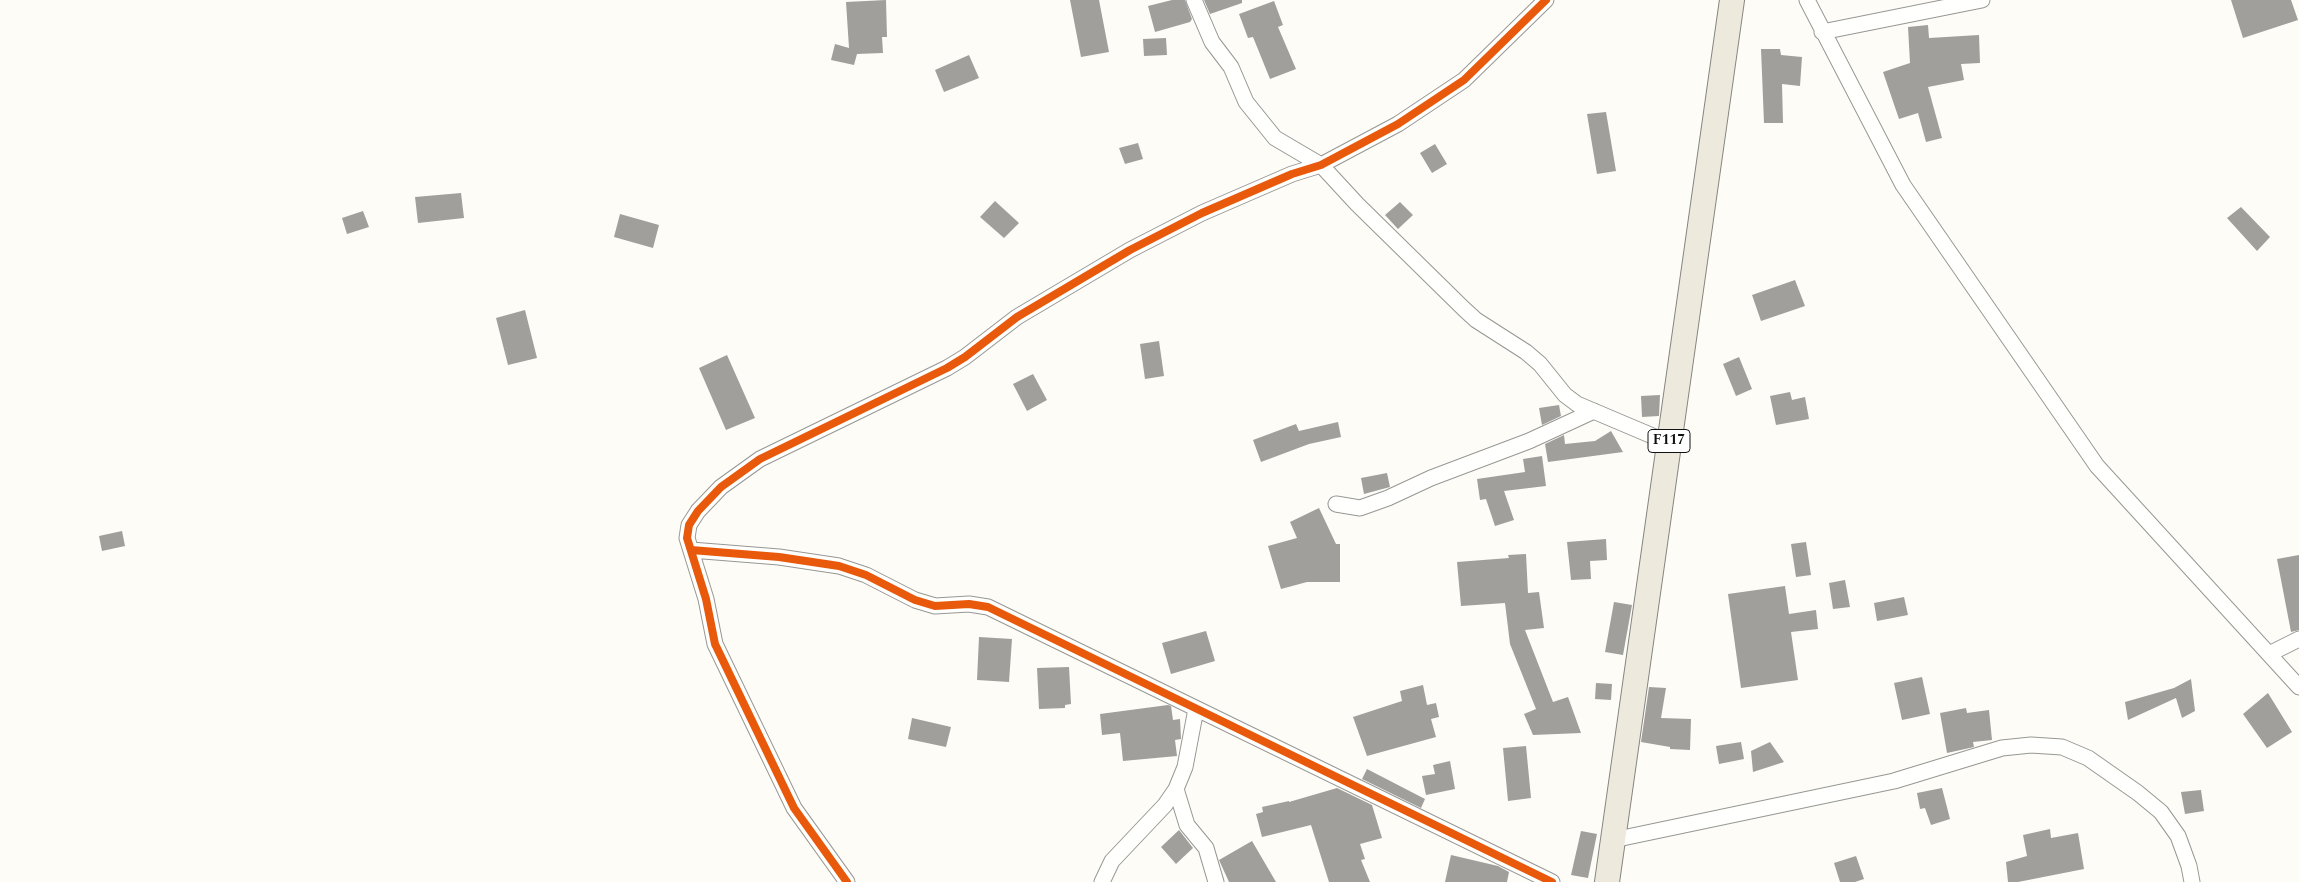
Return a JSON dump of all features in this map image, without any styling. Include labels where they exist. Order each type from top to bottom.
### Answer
[{"type":"main road","name":"F117","points":[[1607,882],[1732,0]]},
{"type":"street","points":[[1194,0],[1212,42],[1231,67],[1246,102],[1274,138],[1321,165],[1357,204],[1464,309],[1476,320],[1526,352],[1540,364],[1566,395],[1577,404],[1669,444]]},
{"type":"street","points":[[847,882],[794,808],[725,669],[715,644],[706,599],[687,538],[689,525],[698,511],[721,487],[760,459],[947,368],[966,357],[1017,317],[1130,250],[1202,213],[1292,174],[1321,165],[1398,124],[1464,80],[1546,0]]},
{"type":"street","points":[[1807,0],[1903,185],[2097,466],[2299,687]]},
{"type":"street","points":[[1822,32],[1982,0]]},
{"type":"street","points":[[1336,504],[1360,508],[1388,498],[1431,478],[1529,441],[1594,411]]},
{"type":"street","points":[[691,550],[779,557],[839,566],[866,575],[916,600],[935,606],[969,604],[988,607],[1552,882]]},
{"type":"street","points":[[2270,654],[2299,639]]},
{"type":"street","points":[[1102,882],[1112,861],[1165,804],[1176,789],[1185,767],[1196,710]]},
{"type":"street","points":[[1613,840],[1894,781],[2002,748],[2032,744],[2062,747],[2088,758],[2149,802],[2160,812],[2178,836],[2189,866],[2192,882]]},
{"type":"street","points":[[1176,789],[1187,825],[1206,848],[1216,882]]},
{"type":"building","points":[[886,0],[887,37],[882,37],[883,53],[857,54],[854,65],[831,60],[835,44],[849,48],[846,2]]},
{"type":"building","points":[[1070,0],[1099,0],[1109,52],[1081,57]]},
{"type":"building","points":[[1172,0],[1185,0],[1192,19],[1190,22],[1155,32],[1148,6]]},
{"type":"building","points":[[1204,0],[1242,0],[1242,3],[1210,14]]},
{"type":"building","points":[[2231,0],[2291,0],[2298,20],[2243,38]]},
{"type":"building","points":[[1274,1],[1283,25],[1278,27],[1296,69],[1270,79],[1253,37],[1248,38],[1239,14]]},
{"type":"building","points":[[1928,25],[1929,38],[1979,35],[1980,63],[1961,64],[1964,80],[1928,87],[1942,138],[1926,142],[1918,113],[1899,119],[1883,72],[1910,63],[1908,27]]},
{"type":"building","points":[[1166,38],[1167,55],[1144,56],[1143,39]]},
{"type":"building","points":[[1761,49],[1780,49],[1781,55],[1802,57],[1800,86],[1782,84],[1783,123],[1764,123]]},
{"type":"building","points":[[969,55],[979,78],[944,92],[935,70]]},
{"type":"building","points":[[1606,112],[1616,171],[1597,174],[1587,114]]},
{"type":"building","points":[[1138,143],[1143,159],[1125,164],[1119,148]]},
{"type":"building","points":[[1435,144],[1447,164],[1432,173],[1420,153]]},
{"type":"building","points":[[461,193],[464,218],[418,223],[415,197]]},
{"type":"building","points":[[995,201],[1019,223],[1004,238],[980,217]]},
{"type":"building","points":[[1400,202],[1413,215],[1398,229],[1385,215]]},
{"type":"building","points":[[2241,207],[2270,237],[2257,251],[2227,218]]},
{"type":"building","points":[[363,211],[369,227],[347,234],[342,218]]},
{"type":"building","points":[[620,214],[659,225],[653,248],[614,237]]},
{"type":"building","points":[[1795,280],[1805,306],[1761,321],[1752,295]]},
{"type":"building","points":[[525,310],[537,358],[508,365],[496,318]]},
{"type":"building","points":[[1159,341],[1164,376],[1145,379],[1140,344]]},
{"type":"building","points":[[727,355],[755,418],[726,430],[699,368]]},
{"type":"building","points":[[1739,357],[1752,389],[1736,396],[1723,364]]},
{"type":"building","points":[[1033,374],[1047,400],[1027,411],[1013,384]]},
{"type":"building","points":[[1790,392],[1792,400],[1805,397],[1809,419],[1776,425],[1770,396]]},
{"type":"building","points":[[1660,395],[1659,416],[1642,417],[1641,396]]},
{"type":"building","points":[[1559,405],[1561,416],[1542,425],[1539,408]]},
{"type":"building","points":[[1338,422],[1341,437],[1309,444],[1261,462],[1253,440],[1296,424],[1299,431]]},
{"type":"building","points":[[1611,431],[1623,452],[1548,462],[1545,444],[1564,435],[1565,444],[1595,441]]},
{"type":"building","points":[[1542,456],[1546,486],[1504,491],[1514,520],[1495,526],[1486,499],[1480,500],[1477,479],[1525,472],[1523,459]]},
{"type":"building","points":[[1387,473],[1390,487],[1364,494],[1361,478]]},
{"type":"building","points":[[1319,508],[1336,544],[1340,544],[1340,582],[1307,582],[1281,589],[1268,546],[1297,538],[1290,522]]},
{"type":"building","points":[[122,531],[125,546],[102,551],[99,536]]},
{"type":"building","points":[[1606,539],[1607,560],[1590,561],[1591,579],[1571,580],[1567,542]]},
{"type":"building","points":[[1806,542],[1811,575],[1796,577],[1791,544]]},
{"type":"building","points":[[1526,554],[1528,593],[1539,592],[1544,628],[1525,630],[1553,702],[1568,697],[1581,733],[1533,735],[1524,714],[1536,709],[1510,644],[1505,603],[1461,606],[1457,562],[1509,558],[1508,555]]},
{"type":"building","points":[[2299,555],[2299,630],[2291,632],[2277,559]]},
{"type":"building","points":[[1845,580],[1850,607],[1833,609],[1829,583]]},
{"type":"building","points":[[1785,586],[1789,614],[1816,610],[1818,629],[1791,632],[1798,680],[1741,688],[1728,594]]},
{"type":"building","points":[[1904,597],[1908,615],[1877,621],[1874,603]]},
{"type":"building","points":[[1614,602],[1632,605],[1623,655],[1605,652]]},
{"type":"building","points":[[1206,631],[1215,661],[1171,674],[1162,643]]},
{"type":"building","points":[[979,637],[1012,639],[1009,682],[977,680]]},
{"type":"building","points":[[1069,667],[1071,704],[1065,705],[1065,708],[1039,709],[1037,668]]},
{"type":"building","points":[[1922,677],[1930,714],[1902,720],[1894,683]]},
{"type":"building","points":[[2191,679],[2195,711],[2182,718],[2176,698],[2128,720],[2125,702],[2174,688]]},
{"type":"building","points":[[1596,683],[1612,684],[1611,700],[1595,699]]},
{"type":"building","points":[[1423,685],[1427,705],[1436,703],[1439,717],[1431,719],[1436,737],[1367,756],[1353,717],[1402,701],[1400,691]]},
{"type":"building","points":[[1649,687],[1666,688],[1661,718],[1691,719],[1690,750],[1670,749],[1670,747],[1641,742]]},
{"type":"building","points":[[2268,693],[2292,732],[2267,748],[2243,714]]},
{"type":"building","points":[[1171,706],[1173,720],[1180,719],[1181,739],[1175,740],[1177,756],[1123,761],[1120,733],[1102,735],[1100,714]]},
{"type":"building","points":[[1966,708],[1967,713],[1989,710],[1992,740],[1973,742],[1974,747],[1947,753],[1940,713]]},
{"type":"building","points":[[912,718],[951,727],[946,747],[908,739]]},
{"type":"building","points":[[1741,742],[1744,759],[1719,764],[1716,746]]},
{"type":"building","points":[[1770,742],[1784,762],[1753,772],[1751,751]]},
{"type":"building","points":[[1526,746],[1531,798],[1508,801],[1503,748]]},
{"type":"building","points":[[1450,761],[1455,789],[1426,795],[1422,776],[1435,774],[1433,765]]},
{"type":"building","points":[[1367,769],[1425,799],[1421,808],[1362,779]]},
{"type":"building","points":[[1337,788],[1372,805],[1382,838],[1360,844],[1365,859],[1361,860],[1370,882],[1329,882],[1311,825],[1262,837],[1256,814],[1263,812],[1262,807],[1289,802]]},
{"type":"building","points":[[1942,788],[1950,819],[1931,825],[1925,808],[1920,809],[1917,793]]},
{"type":"building","points":[[2201,790],[2204,811],[2185,814],[2181,792]]},
{"type":"building","points":[[2050,829],[2051,838],[2078,833],[2084,869],[2018,882],[2008,882],[2006,862],[2027,856],[2023,835]]},
{"type":"building","points":[[1179,830],[1193,848],[1176,864],[1161,847]]},
{"type":"building","points":[[1581,831],[1597,834],[1588,878],[1571,875]]},
{"type":"building","points":[[1252,841],[1276,882],[1229,882],[1219,860]]},
{"type":"building","points":[[1451,855],[1498,866],[1509,872],[1507,882],[1445,882]]},
{"type":"building","points":[[1856,856],[1864,879],[1855,882],[1840,882],[1834,863]]},
{"type":"cycle path","points":[[847,882],[794,808],[715,644],[706,599],[687,538],[689,525],[698,511],[721,487],[760,459],[947,368],[965,357],[1017,317],[1130,250],[1202,213],[1292,174],[1321,165],[1398,124],[1464,80],[1546,0]]},
{"type":"cycle path","points":[[691,550],[779,557],[839,566],[866,575],[915,600],[935,606],[969,604],[988,607],[1552,882]]}]
